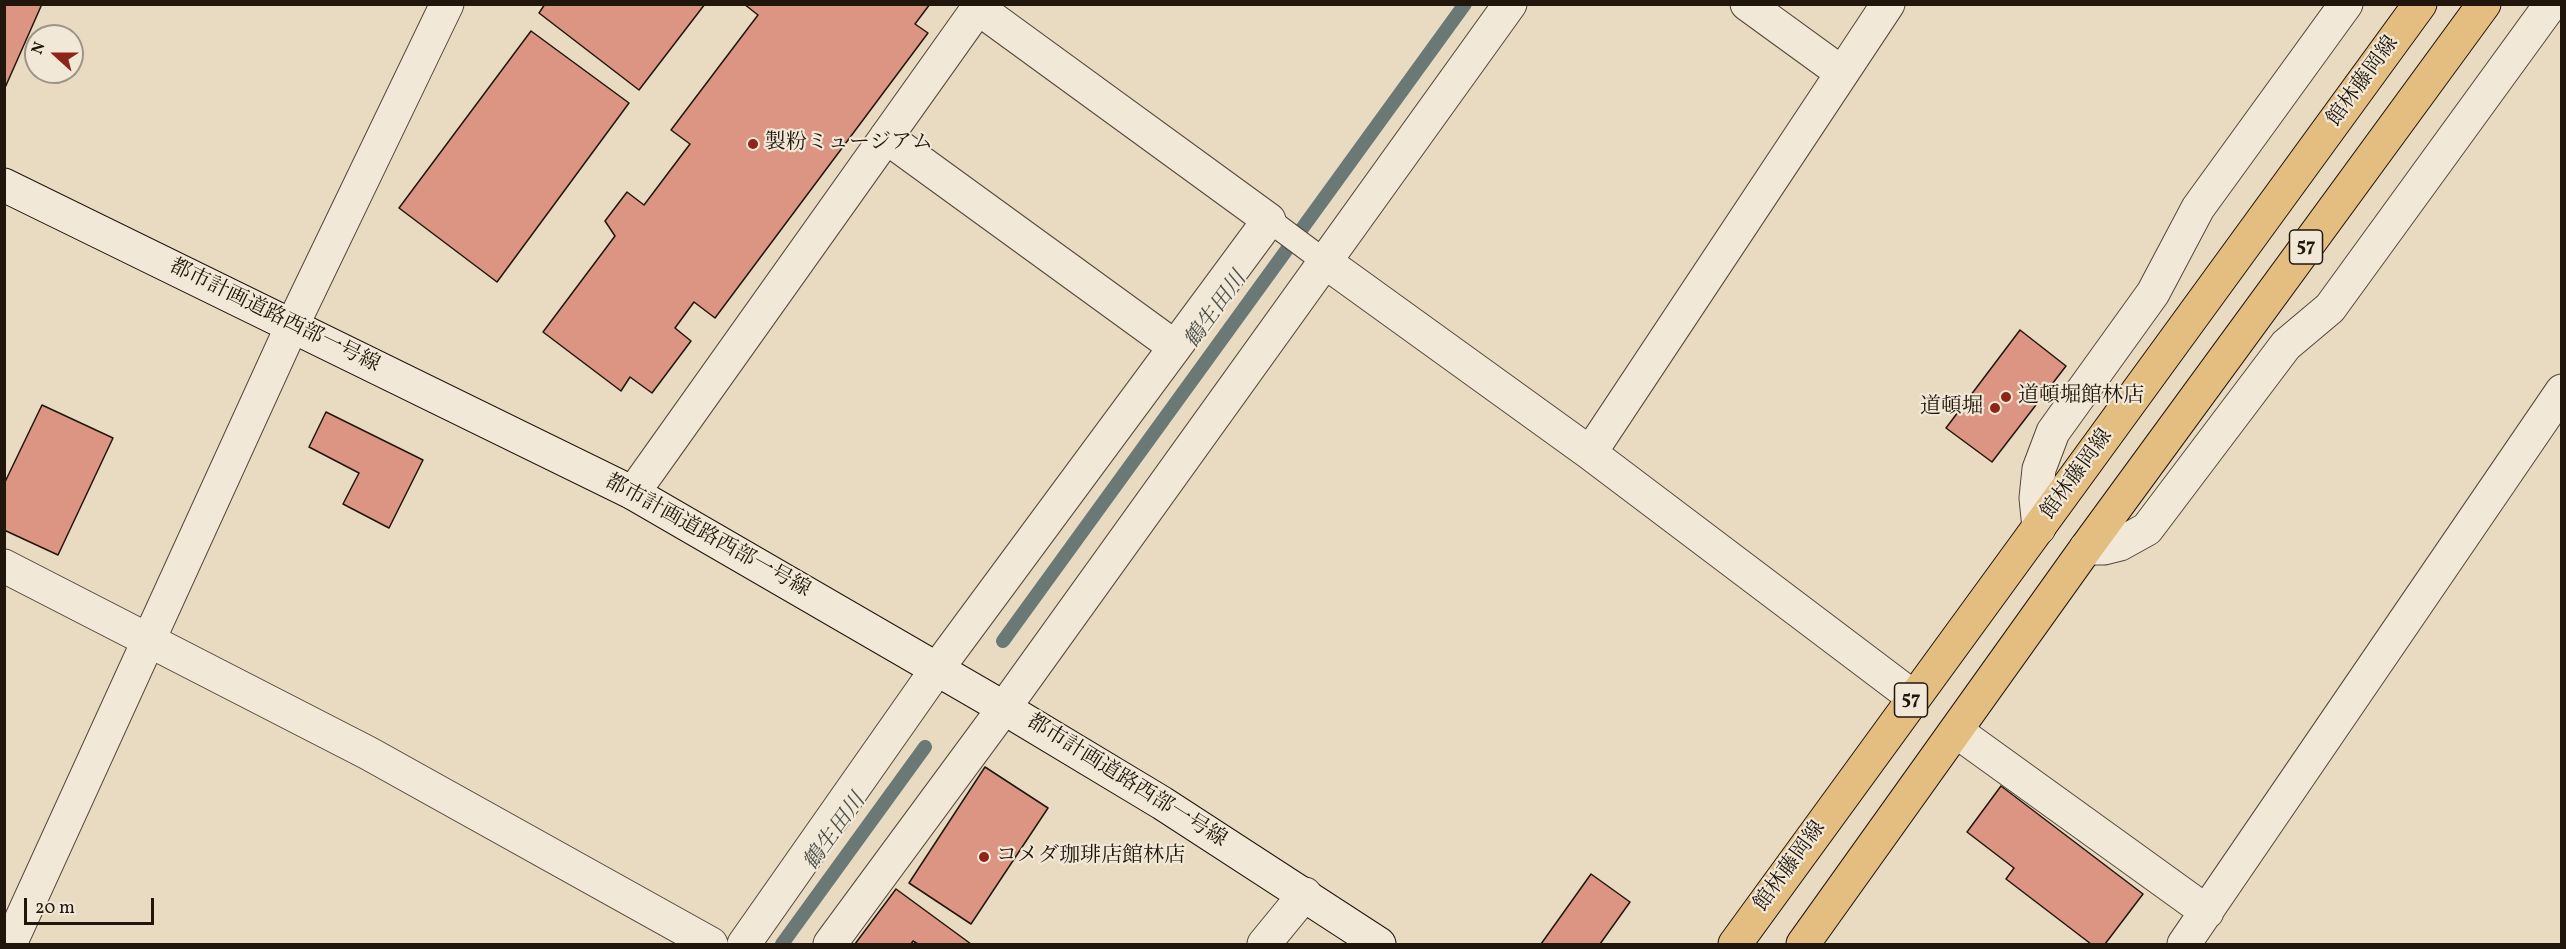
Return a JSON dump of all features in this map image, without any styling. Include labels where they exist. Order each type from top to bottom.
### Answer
[{"type":"main road","name":"館林藤岡線","points":[[1735,945],[1913,697],[2039,528],[2420,4]]},
{"type":"main road","name":"57","points":[[1803,945],[2086,548],[2484,4]]},
{"type":"street","points":[[830,945],[1004,708],[1317,255],[1510,4]]},
{"type":"street","points":[[1748,4],[1842,73]]},
{"type":"street","points":[[1590,453],[1888,4]]},
{"type":"street","points":[[2039,528],[2036,498],[2039,469],[2054,432],[2153,293],[2198,208],[2346,4]]},
{"type":"street","points":[[2086,548],[2104,548],[2120,544],[2147,529],[2286,345],[2330,308],[2551,4]]},
{"type":"street","points":[[10,945],[435,8]]},
{"type":"street","points":[[633,493],[978,8],[1277,225],[1175,346],[937,669],[744,945]]},
{"type":"street","points":[[886,137],[1175,346]]},
{"type":"street","name":"都市計画道路西部一号線","points":[[4,184],[633,493],[1004,708],[1162,803],[1305,894],[1378,945]]},
{"type":"street","points":[[1317,255],[1590,453],[1913,697]]},
{"type":"street","points":[[2184,945],[2562,391]]},
{"type":"street","points":[[4,566],[368,753],[711,945]]},
{"type":"street","points":[[1956,731],[2207,912]]},
{"type":"street","points":[[1264,945],[1305,894]]},
{"type":"lane","points":[[1277,225],[1317,255]]},
{"type":"building","points":[[4,4],[42,4],[33,24],[24,24],[24,45],[4,90]]},
{"type":"building","points":[[545,4],[705,4],[639,90],[539,13]]},
{"type":"building","points":[[744,4],[930,4],[915,24],[928,33],[715,318],[694,302],[675,328],[691,341],[652,393],[630,377],[621,391],[543,332],[615,236],[605,221],[627,192],[644,205],[690,144],[671,130],[758,15]]},
{"type":"building","points":[[531,31],[629,103],[497,282],[399,208]]},
{"type":"building","name":"道頓堀館林店","points":[[2020,330],[2066,366],[1992,462],[1946,428]]},
{"type":"building","points":[[42,405],[113,438],[58,555],[4,530],[4,484]]},
{"type":"building","points":[[326,412],[423,460],[389,528],[343,504],[359,473],[309,447]]},
{"type":"building","points":[[985,767],[1048,808],[971,924],[909,883]]},
{"type":"building","points":[[2001,786],[2143,894],[2105,944],[2091,944],[2006,879],[2014,868],[1967,832]]},
{"type":"building","points":[[1591,874],[1630,902],[1600,944],[1541,944]]},
{"type":"building","points":[[896,889],[971,944],[918,944],[913,941],[911,944],[855,944]]},
{"type":"waterway","name":"鶴生田川","points":[[1003,641],[1465,4]]},
{"type":"waterway","name":"鶴生田川","points":[[782,944],[925,747]]},
{"type":"place","name":"製粉ミュージアム","points":[[753,144]]},
{"type":"place","name":"道頓堀館林店","points":[[2006,397]]},
{"type":"place","name":"道頓堀","points":[[1995,408]]},
{"type":"place","name":"コメダ珈琲店館林店","points":[[984,857]]}]
